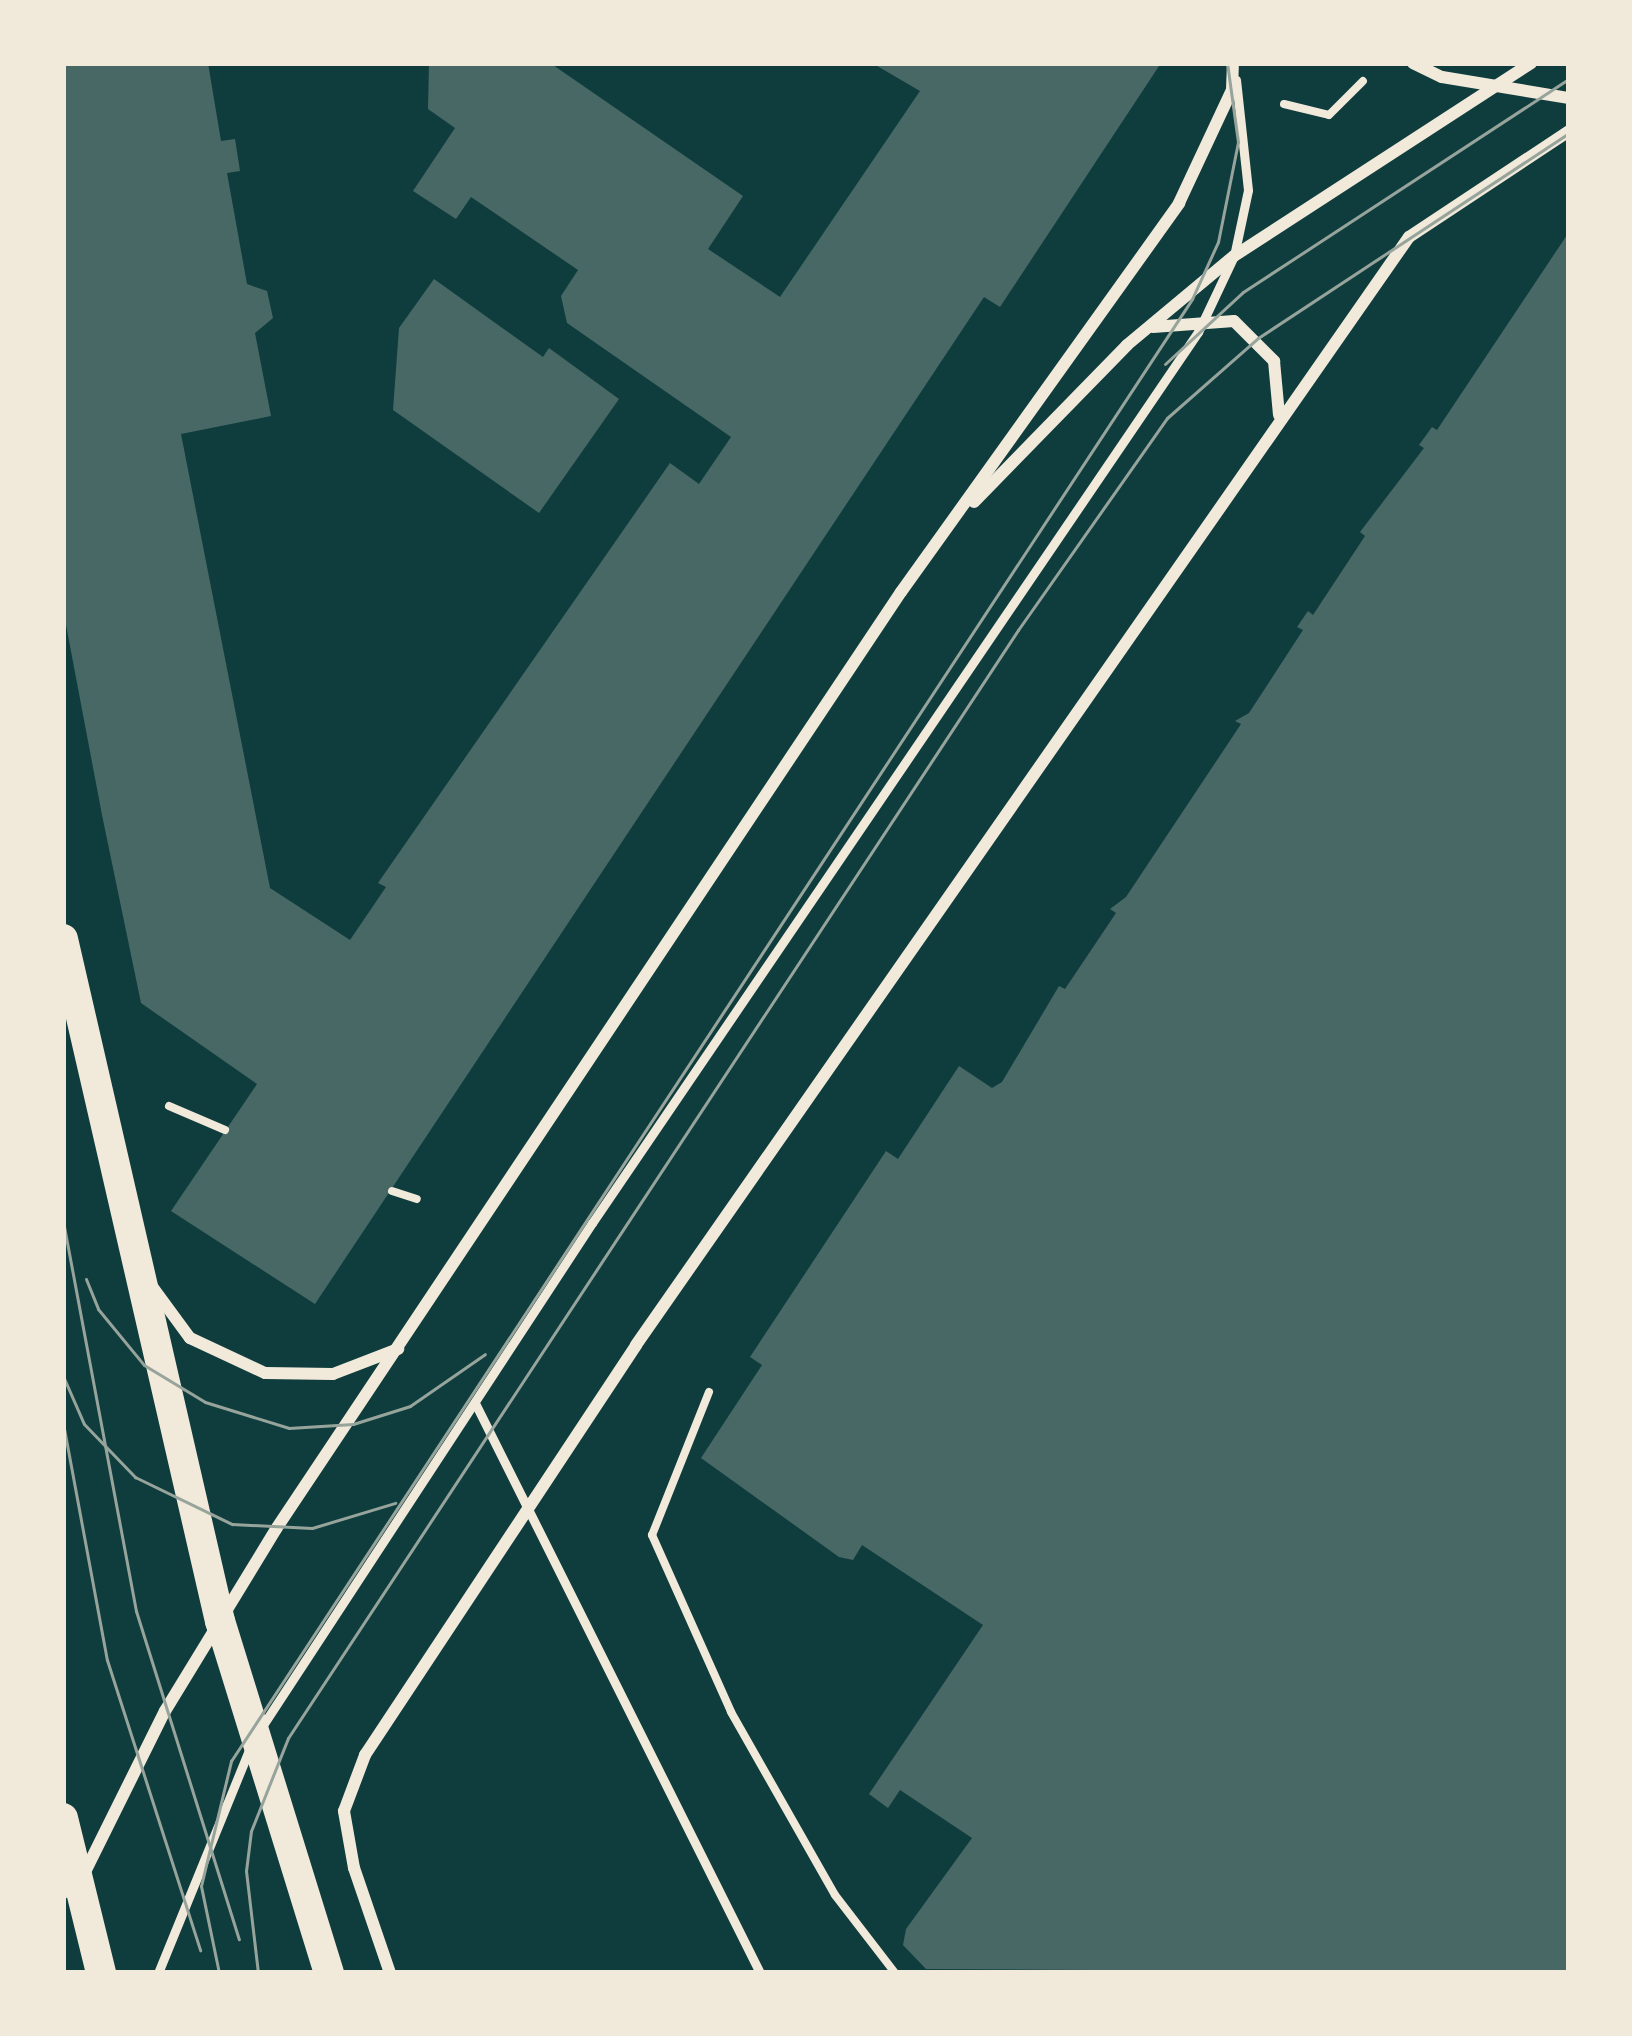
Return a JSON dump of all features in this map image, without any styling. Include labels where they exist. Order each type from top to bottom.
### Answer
[{"type":"main road","points":[[63,939],[133,1260],[220,1621],[329,1973]]},
{"type":"main road","points":[[63,1818],[71,1889],[101,1973]]},
{"type":"street","points":[[71,1889],[220,1621],[399,1348],[901,592],[1179,202],[1236,80],[1233,63]]},
{"type":"street","points":[[1413,63],[1569,98]]},
{"type":"street","points":[[901,592],[1004,466],[1146,328],[1234,256],[1531,63]]},
{"type":"street","points":[[389,1973],[353,1868],[344,1810],[365,1755],[525,1510],[1409,237],[1569,130]]},
{"type":"street","points":[[1146,328],[1206,317],[1234,320],[1258,338],[1274,361],[1280,417]]},
{"type":"street","points":[[133,1260],[190,1338],[266,1372],[333,1374],[399,1348]]},
{"type":"lane","points":[[158,1973],[254,1739],[1206,317],[1234,256],[1248,190],[1236,80]]},
{"type":"lane","points":[[476,1405],[760,1973]]},
{"type":"path","points":[[1273,101],[1329,115],[1363,81]]},
{"type":"path","points":[[169,1106],[225,1130]]},
{"type":"path","points":[[392,1191],[417,1199]]},
{"type":"path","points":[[709,1392],[652,1535],[731,1712],[835,1895],[895,1973]]},
{"type":"building","points":[[63,63],[208,63],[221,141],[235,139],[240,171],[227,173],[247,284],[267,291],[273,318],[255,333],[271,416],[181,434],[270,888],[350,940],[386,887],[378,883],[670,463],[699,484],[731,437],[567,323],[561,296],[578,270],[471,197],[456,219],[413,191],[455,128],[428,109],[429,63],[550,63],[743,196],[708,249],[780,297],[920,91],[872,63],[1161,63],[1000,307],[984,297],[315,1304],[171,1211],[257,1084],[141,1003],[102,815],[63,609]]},
{"type":"building","points":[[1569,232],[1569,1973],[926,1969],[903,1945],[906,1929],[972,1838],[900,1790],[888,1808],[869,1794],[983,1625],[862,1545],[853,1560],[839,1557],[701,1458],[762,1365],[750,1357],[886,1151],[898,1159],[959,1066],[992,1088],[1002,1082],[1059,986],[1065,989],[1116,913],[1110,909],[1126,897],[1241,724],[1235,721],[1249,713],[1303,630],[1297,627],[1308,611],[1313,615],[1365,536],[1360,532],[1424,448],[1419,445],[1432,427],[1437,430]]},
{"type":"building","points":[[434,279],[543,357],[549,348],[619,399],[539,513],[393,410],[399,328]]},
{"type":"tram line","points":[[219,1973],[201,1886],[231,1761],[1192,299],[1218,242],[1238,142],[1227,63]]},
{"type":"tram line","points":[[1165,364],[1243,292],[1569,79]]},
{"type":"tram line","points":[[258,1973],[246,1871],[251,1831],[288,1738],[1018,630],[1167,418],[1258,338],[1569,133]]},
{"type":"tram line","points":[[63,1221],[136,1611],[239,1939]]},
{"type":"tram line","points":[[86,1279],[98,1309],[144,1365],[205,1402],[289,1428],[353,1424],[410,1406],[485,1354]]},
{"type":"tram line","points":[[63,1376],[84,1424],[135,1477],[232,1524],[312,1528],[395,1503]]},
{"type":"tram line","points":[[63,1423],[107,1660],[200,1950]]}]
